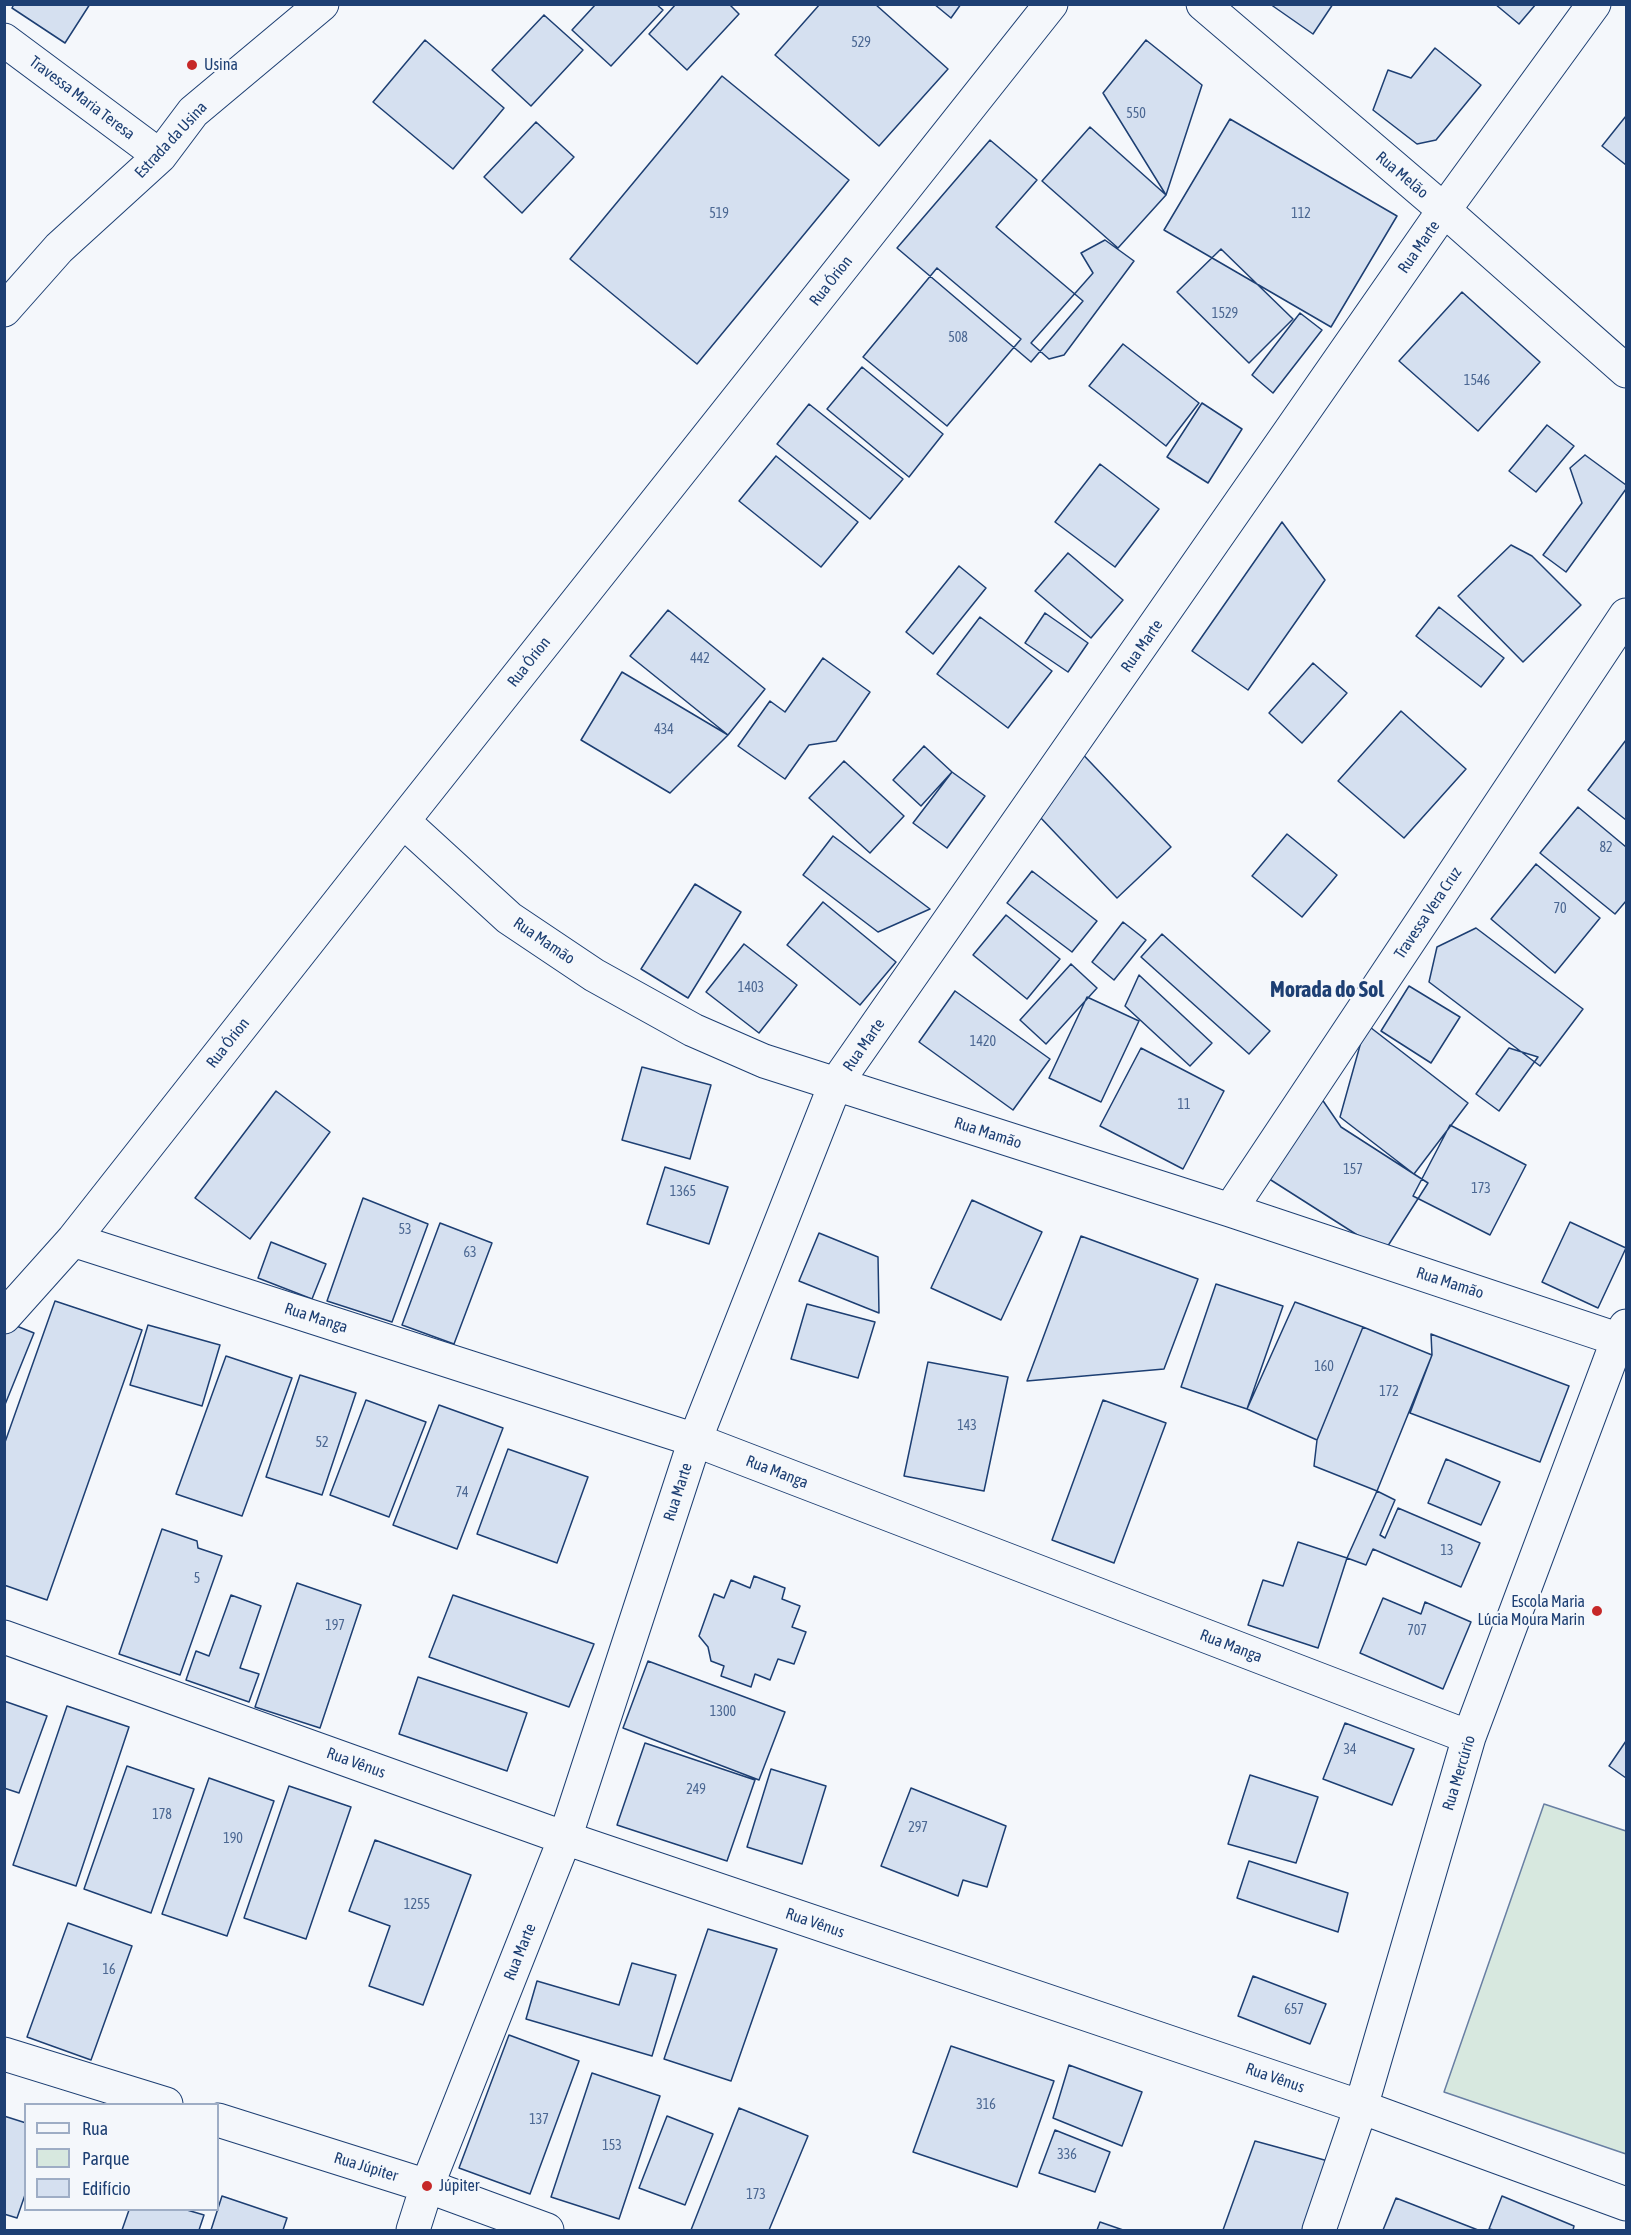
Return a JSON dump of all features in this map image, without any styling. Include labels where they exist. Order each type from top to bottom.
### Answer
[{"type":"street","name":"Estrada da Usina","points":[[4,310],[59,248],[160,156],[193,112],[322,4]]},
{"type":"street","name":"Rua Órion","points":[[4,1317],[73,1240],[1051,4]]},
{"type":"street","name":"Rua Melão","points":[[1203,4],[1444,210],[1626,371]]},
{"type":"street","name":"Rua Marte","points":[[413,2230],[427,2186],[565,1838],[694,1440],[836,1085],[1444,210],[1594,4]]},
{"type":"street","name":"Travessa Maria Teresa","points":[[4,40],[160,156]]},
{"type":"street","name":"Travessa Vera Cruz","points":[[1230,1210],[1626,615]]},
{"type":"street","name":"Rua Mamão","points":[[403,821],[509,918],[594,975],[693,1030],[764,1061],[1624,1336]]},
{"type":"street","name":"Rua Manga","points":[[73,1240],[694,1440],[1469,1737]]},
{"type":"street","name":"Rua Mercúrio","points":[[1319,2230],[1361,2107],[1469,1737],[1624,1336]]},
{"type":"street","name":"Rua Vênus","points":[[4,1637],[565,1838],[1361,2107],[1626,2204]]},
{"type":"street","points":[[4,2054],[163,2103]]},
{"type":"street","name":"Rua Júpiter","points":[[219,2120],[427,2186],[547,2230]]},
{"type":"green space","points":[[1544,1804],[1626,1831],[1626,2154],[1444,2092]]},
{"type":"building","points":[[14,4],[90,4],[65,43],[12,8]]},
{"type":"building","points":[[596,4],[656,4],[663,10],[611,66],[572,30]]},
{"type":"building","points":[[676,4],[729,4],[739,14],[687,70],[649,34]]},
{"type":"building","points":[[820,4],[875,4],[948,69],[879,146],[775,55]]},
{"type":"building","points":[[934,4],[961,4],[951,18]]},
{"type":"building","points":[[1270,4],[1333,4],[1313,34]]},
{"type":"building","points":[[1495,4],[1536,4],[1519,24]]},
{"type":"building","points":[[544,15],[583,50],[531,106],[492,70]]},
{"type":"building","points":[[425,40],[504,108],[453,169],[373,102]]},
{"type":"building","points":[[1146,40],[1202,85],[1166,195],[1103,93]]},
{"type":"building","points":[[1435,48],[1481,85],[1436,140],[1417,144],[1373,110],[1388,70],[1411,78]]},
{"type":"building","points":[[722,76],[849,180],[697,364],[570,259]]},
{"type":"building","points":[[1626,116],[1626,165],[1602,146]]},
{"type":"building","points":[[1230,119],[1397,216],[1331,327],[1164,230]]},
{"type":"building","points":[[536,122],[574,157],[522,213],[484,177]]},
{"type":"building","points":[[1090,127],[1166,195],[1118,248],[1042,181]]},
{"type":"building","points":[[990,140],[1037,180],[996,227],[1083,301],[1031,362],[897,248]]},
{"type":"building","points":[[1105,240],[1134,261],[1064,355],[1049,359],[1031,343],[1093,273],[1081,253]]},
{"type":"building","points":[[1221,249],[1293,319],[1249,363],[1177,292]]},
{"type":"building","points":[[937,268],[1021,339],[947,426],[863,357]]},
{"type":"building","points":[[1462,292],[1540,362],[1478,431],[1399,361]]},
{"type":"building","points":[[1300,313],[1322,330],[1273,393],[1252,375]]},
{"type":"building","points":[[1123,344],[1199,403],[1166,446],[1089,386]]},
{"type":"building","points":[[862,367],[943,434],[909,477],[827,409]]},
{"type":"building","points":[[1202,403],[1242,429],[1208,483],[1167,457]]},
{"type":"building","points":[[809,404],[903,479],[870,519],[777,444]]},
{"type":"building","points":[[1547,425],[1574,446],[1536,492],[1509,471]]},
{"type":"building","points":[[1585,455],[1626,485],[1626,489],[1566,572],[1543,555],[1582,503],[1570,468]]},
{"type":"building","points":[[776,456],[858,522],[821,567],[739,501]]},
{"type":"building","points":[[1100,464],[1159,509],[1115,567],[1055,522]]},
{"type":"building","points":[[1282,522],[1325,580],[1248,690],[1192,651]]},
{"type":"building","points":[[1511,545],[1532,556],[1581,605],[1523,662],[1458,596]]},
{"type":"building","points":[[1068,553],[1123,600],[1091,638],[1035,591]]},
{"type":"building","points":[[959,566],[986,588],[933,654],[906,632]]},
{"type":"building","points":[[1439,607],[1504,658],[1481,687],[1416,636]]},
{"type":"building","points":[[668,610],[765,689],[728,735],[630,656]]},
{"type":"building","points":[[1045,613],[1088,643],[1068,672],[1025,643]]},
{"type":"building","points":[[980,617],[1052,671],[1008,728],[937,674]]},
{"type":"building","points":[[823,658],[870,692],[836,741],[809,745],[785,779],[738,746],[770,701],[785,712]]},
{"type":"building","points":[[1313,663],[1347,693],[1302,743],[1269,713]]},
{"type":"building","points":[[622,672],[728,735],[670,793],[581,740]]},
{"type":"building","points":[[1401,711],[1466,769],[1404,838],[1338,781]]},
{"type":"building","points":[[1626,740],[1626,820],[1588,790]]},
{"type":"building","points":[[1073,744],[1171,847],[1117,898],[1039,816]]},
{"type":"building","points":[[924,746],[952,772],[921,806],[893,780]]},
{"type":"building","points":[[844,761],[904,816],[870,853],[809,798]]},
{"type":"building","points":[[952,772],[985,796],[947,848],[913,823]]},
{"type":"building","points":[[1578,807],[1626,847],[1626,901],[1615,914],[1540,853]]},
{"type":"building","points":[[1287,834],[1337,875],[1302,917],[1252,876]]},
{"type":"building","points":[[833,836],[930,909],[878,932],[803,875]]},
{"type":"building","points":[[1536,864],[1600,918],[1555,973],[1491,919]]},
{"type":"building","points":[[1032,871],[1097,921],[1072,952],[1007,903]]},
{"type":"building","points":[[695,884],[741,912],[688,998],[641,969]]},
{"type":"building","points":[[823,902],[896,962],[860,1005],[787,945]]},
{"type":"building","points":[[1006,915],[1060,959],[1027,999],[973,955]]},
{"type":"building","points":[[1123,922],[1146,940],[1114,980],[1092,962]]},
{"type":"building","points":[[1476,928],[1583,1009],[1540,1066],[1429,982],[1437,947]]},
{"type":"building","points":[[1162,934],[1270,1031],[1249,1054],[1141,957]]},
{"type":"building","points":[[744,944],[797,985],[759,1033],[706,992]]},
{"type":"building","points":[[1071,964],[1097,988],[1046,1044],[1020,1020]]},
{"type":"building","points":[[1139,975],[1212,1043],[1190,1066],[1125,1006]]},
{"type":"building","points":[[1409,986],[1460,1017],[1431,1063],[1381,1031]]},
{"type":"building","points":[[955,991],[1050,1059],[1013,1110],[919,1042]]},
{"type":"building","points":[[1087,997],[1139,1021],[1101,1102],[1049,1078]]},
{"type":"building","points":[[1366,1024],[1468,1103],[1414,1174],[1340,1117]]},
{"type":"building","points":[[1141,1048],[1224,1091],[1183,1169],[1100,1126]]},
{"type":"building","points":[[1509,1048],[1538,1057],[1499,1111],[1476,1094]]},
{"type":"building","points":[[642,1067],[711,1085],[690,1159],[622,1140]]},
{"type":"building","points":[[276,1091],[330,1132],[250,1239],[195,1198]]},
{"type":"building","points":[[1317,1092],[1341,1127],[1428,1183],[1384,1252],[1263,1175]]},
{"type":"building","points":[[1450,1125],[1526,1165],[1490,1235],[1413,1196]]},
{"type":"building","points":[[665,1167],[728,1187],[709,1244],[647,1224]]},
{"type":"building","points":[[363,1198],[428,1224],[392,1322],[327,1301]]},
{"type":"building","points":[[972,1200],[1042,1232],[1001,1320],[931,1288]]},
{"type":"building","points":[[1570,1222],[1626,1248],[1598,1308],[1542,1282]]},
{"type":"building","points":[[440,1223],[492,1243],[454,1344],[402,1325]]},
{"type":"building","points":[[819,1233],[878,1257],[879,1313],[799,1281]]},
{"type":"building","points":[[1081,1236],[1198,1279],[1164,1369],[1027,1381]]},
{"type":"building","points":[[271,1242],[326,1264],[312,1299],[258,1278]]},
{"type":"building","points":[[1216,1284],[1283,1306],[1247,1409],[1181,1387]]},
{"type":"building","points":[[55,1301],[142,1330],[47,1600],[4,1585],[4,1445]]},
{"type":"building","points":[[1295,1302],[1363,1327],[1317,1440],[1247,1409]]},
{"type":"building","points":[[807,1304],[875,1322],[858,1378],[791,1359]]},
{"type":"building","points":[[4,1321],[34,1333],[4,1407]]},
{"type":"building","points":[[148,1325],[220,1345],[202,1406],[130,1385]]},
{"type":"building","points":[[1363,1327],[1432,1355],[1377,1491],[1314,1466],[1317,1440]]},
{"type":"building","points":[[1431,1334],[1569,1386],[1540,1462],[1410,1413],[1432,1355]]},
{"type":"building","points":[[226,1356],[292,1378],[242,1516],[176,1494]]},
{"type":"building","points":[[928,1362],[1008,1377],[984,1491],[904,1476]]},
{"type":"building","points":[[300,1375],[356,1393],[322,1495],[266,1477]]},
{"type":"building","points":[[366,1400],[426,1422],[389,1517],[330,1495]]},
{"type":"building","points":[[1103,1400],[1166,1423],[1114,1563],[1052,1540]]},
{"type":"building","points":[[439,1405],[503,1428],[457,1549],[393,1525]]},
{"type":"building","points":[[508,1449],[588,1477],[557,1563],[477,1534]]},
{"type":"building","points":[[1446,1459],[1500,1482],[1481,1525],[1428,1503]]},
{"type":"building","points":[[1377,1491],[1395,1500],[1380,1535],[1385,1538],[1398,1508],[1480,1543],[1461,1587],[1373,1549],[1366,1565],[1347,1558]]},
{"type":"building","points":[[162,1529],[197,1541],[198,1548],[222,1556],[180,1675],[119,1654]]},
{"type":"building","points":[[1298,1542],[1347,1558],[1318,1648],[1248,1625],[1263,1580],[1283,1586]]},
{"type":"building","points":[[754,1576],[785,1588],[782,1599],[800,1606],[792,1627],[806,1632],[794,1664],[778,1659],[770,1680],[755,1674],[751,1687],[721,1676],[724,1666],[711,1661],[708,1647],[699,1636],[714,1594],[724,1598],[731,1580],[750,1588]]},
{"type":"building","points":[[297,1583],[361,1605],[320,1728],[255,1707]]},
{"type":"building","points":[[231,1595],[261,1606],[240,1668],[259,1674],[249,1702],[186,1680],[196,1651],[209,1656]]},
{"type":"building","points":[[453,1595],[594,1644],[569,1707],[429,1657]]},
{"type":"building","points":[[1383,1598],[1421,1614],[1425,1602],[1471,1622],[1443,1689],[1360,1653]]},
{"type":"building","points":[[648,1661],[785,1712],[759,1780],[623,1728]]},
{"type":"building","points":[[418,1677],[527,1713],[507,1771],[399,1734]]},
{"type":"building","points":[[4,1701],[47,1716],[19,1793],[4,1788]]},
{"type":"building","points":[[67,1706],[129,1727],[76,1886],[13,1865]]},
{"type":"building","points":[[1345,1723],[1414,1749],[1392,1805],[1323,1779]]},
{"type":"building","points":[[1626,1741],[1626,1778],[1609,1766]]},
{"type":"building","points":[[645,1743],[755,1780],[727,1861],[617,1825]]},
{"type":"building","points":[[127,1766],[194,1789],[151,1913],[84,1889]]},
{"type":"building","points":[[771,1769],[826,1786],[802,1864],[747,1847]]},
{"type":"building","points":[[1250,1775],[1318,1797],[1296,1863],[1228,1844]]},
{"type":"building","points":[[209,1778],[274,1801],[227,1936],[162,1914]]},
{"type":"building","points":[[289,1786],[351,1807],[306,1939],[244,1918]]},
{"type":"building","points":[[911,1788],[1006,1826],[987,1887],[963,1880],[958,1896],[881,1866]]},
{"type":"building","points":[[375,1840],[471,1875],[423,2005],[369,1986],[390,1926],[349,1911]]},
{"type":"building","points":[[1249,1861],[1348,1893],[1338,1932],[1237,1898]]},
{"type":"building","points":[[68,1923],[132,1946],[91,2060],[27,2037]]},
{"type":"building","points":[[708,1929],[777,1949],[731,2081],[664,2059]]},
{"type":"building","points":[[632,1963],[676,1975],[652,2056],[526,2019],[537,1981],[619,2005]]},
{"type":"building","points":[[1253,1976],[1326,2004],[1310,2044],[1238,2016]]},
{"type":"building","points":[[509,2035],[579,2061],[530,2194],[459,2168]]},
{"type":"building","points":[[951,2046],[1054,2081],[1017,2187],[913,2152]]},
{"type":"building","points":[[1069,2065],[1142,2092],[1122,2146],[1053,2118]]},
{"type":"building","points":[[592,2073],[660,2096],[619,2219],[551,2197]]},
{"type":"building","points":[[739,2108],[808,2136],[769,2230],[691,2230]]},
{"type":"building","points":[[4,2116],[24,2122],[24,2198],[17,2218],[4,2214]]},
{"type":"building","points":[[667,2116],[713,2134],[685,2205],[639,2188]]},
{"type":"building","points":[[1055,2130],[1110,2152],[1095,2192],[1039,2173]]},
{"type":"building","points":[[1255,2141],[1328,2161],[1302,2230],[1223,2230]]},
{"type":"building","points":[[222,2196],[287,2218],[283,2230],[211,2230]]},
{"type":"building","points":[[1502,2196],[1574,2226],[1573,2230],[1489,2229]]},
{"type":"building","points":[[1396,2198],[1478,2230],[1383,2230]]},
{"type":"building","points":[[129,2211],[190,2211],[204,2215],[199,2230],[122,2230]]},
{"type":"building","points":[[1100,2222],[1123,2230],[1097,2230]]},
{"type":"place","name":"Usina","points":[[192,65]]},
{"type":"place","name":"Escola Maria Lúcia Moura Marin","points":[[1597,1611]]},
{"type":"place","name":"Júpiter","points":[[427,2186]]},
{"type":"district","name":"Morada do Sol","points":[[1327,990]]}]
